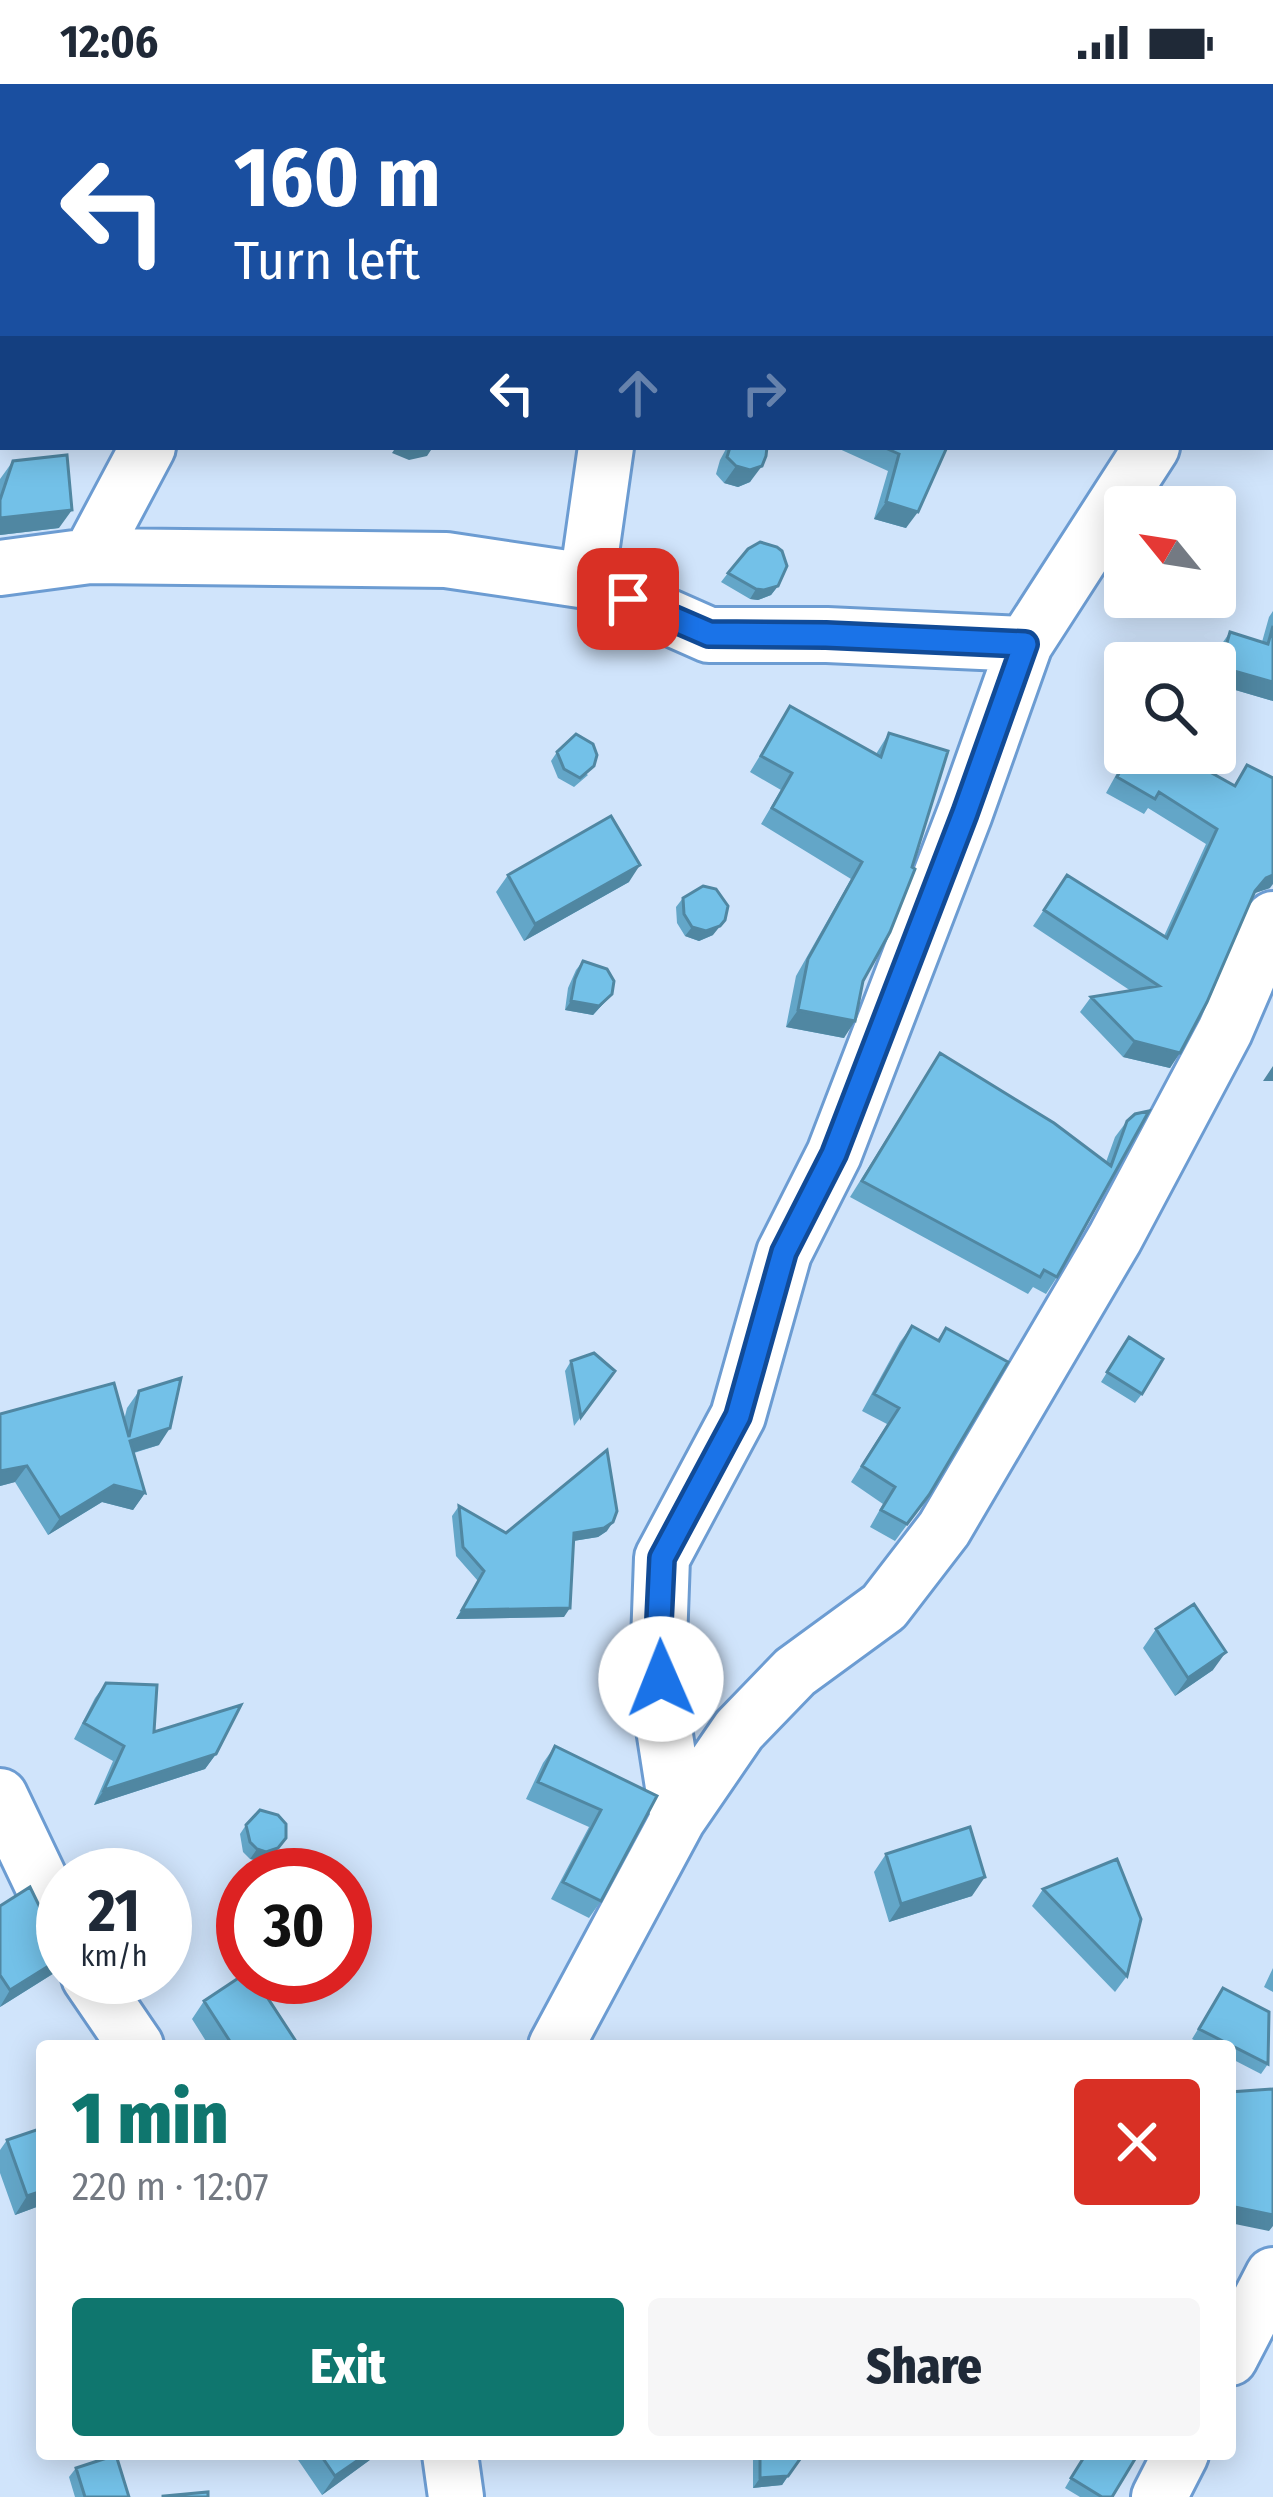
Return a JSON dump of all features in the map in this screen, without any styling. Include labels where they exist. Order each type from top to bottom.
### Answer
[{"type":"street","points":[[90,556],[146,450]]},
{"type":"street","points":[[587,581],[605,450]]},
{"type":"street","points":[[678,1819],[662,1716],[658,1642],[662,1558],[738,1416],[784,1252],[834,1154],[1025,644],[1150,450]]},
{"type":"street","points":[[0,568],[90,556],[446,560],[587,581],[709,634],[1025,644]]},
{"type":"street","points":[[559,2040],[678,1819],[739,1730],[795,1672],[884,1607],[944,1529],[1115,1238],[1225,1031],[1273,919]]},
{"type":"street","points":[[0,1796],[36,1871]]},
{"type":"street","points":[[107,2004],[132,2040]]},
{"type":"street","points":[[1236,2346],[1273,2275]]},
{"type":"street","points":[[451,2460],[456,2497]]},
{"type":"street","points":[[1159,2497],[1178,2460]]},
{"type":"building","points":[[729,450],[767,450],[762,466],[750,470],[727,457]]},
{"type":"building","points":[[890,450],[946,450],[918,512],[886,502],[899,454]]},
{"type":"building","points":[[67,455],[72,510],[0,518],[0,500],[13,461]]},
{"type":"building","points":[[760,542],[782,551],[787,566],[778,586],[764,590],[728,573]]},
{"type":"building","points":[[1273,626],[1273,682],[1236,672],[1236,642],[1227,642],[1230,632],[1268,644]]},
{"type":"building","points":[[790,706],[881,757],[889,733],[948,751],[915,869],[890,932],[863,981],[855,1021],[798,1010],[808,959],[862,862],[772,808],[792,773],[761,756]]},
{"type":"building","points":[[576,734],[593,744],[597,755],[594,766],[580,778],[564,769],[557,752]]},
{"type":"building","points":[[1247,765],[1273,778],[1273,875],[1255,891],[1180,1053],[1134,1041],[1091,997],[1159,986],[1044,910],[1067,875],[1167,938],[1217,829],[1159,792],[1155,799],[1117,777],[1214,774],[1235,786]]},
{"type":"building","points":[[611,816],[640,865],[535,924],[508,875]]},
{"type":"building","points":[[703,886],[716,889],[728,906],[720,926],[706,931],[692,927],[684,914],[683,898]]},
{"type":"building","points":[[583,961],[607,969],[614,981],[612,994],[599,1006],[571,1001]]},
{"type":"building","points":[[940,1053],[1054,1123],[1111,1166],[1127,1121],[1149,1111],[1057,1277],[1044,1270],[1040,1277],[862,1181]]},
{"type":"building","points":[[912,1326],[939,1341],[946,1328],[1008,1362],[907,1524],[881,1510],[895,1487],[862,1466],[899,1408],[874,1394]]},
{"type":"building","points":[[1129,1337],[1163,1359],[1142,1394],[1107,1372]]},
{"type":"building","points":[[594,1353],[615,1371],[581,1417],[571,1361]]},
{"type":"building","points":[[181,1378],[170,1428],[130,1441],[145,1493],[114,1485],[60,1518],[27,1466],[0,1471],[0,1414],[114,1383],[129,1437],[139,1391]]},
{"type":"building","points":[[607,1450],[617,1511],[604,1528],[574,1533],[570,1608],[462,1610],[484,1571],[463,1547],[459,1506],[506,1533]]},
{"type":"building","points":[[1194,1604],[1226,1652],[1188,1678],[1156,1629]]},
{"type":"building","points":[[106,1683],[157,1685],[154,1732],[241,1705],[216,1754],[104,1790],[124,1746],[84,1723]]},
{"type":"building","points":[[555,1746],[657,1796],[601,1901],[563,1882],[601,1810],[538,1782]]},
{"type":"building","points":[[260,1810],[278,1815],[286,1824],[286,1838],[278,1848],[256,1848],[246,1825]]},
{"type":"building","points":[[970,1827],[985,1877],[901,1904],[886,1854]]},
{"type":"building","points":[[1117,1859],[1141,1919],[1127,1976],[1043,1889]]},
{"type":"building","points":[[30,1887],[36,1899],[36,1974],[10,1990],[0,1975],[0,1906]]},
{"type":"building","points":[[1223,1988],[1269,2012],[1268,2064],[1236,2048],[1236,2040],[1221,2040],[1199,2029]]},
{"type":"building","points":[[216,1993],[216,2004],[272,2004],[295,2040],[229,2040],[204,2001]]},
{"type":"building","points":[[1273,2089],[1273,2215],[1236,2207],[1236,2092]]},
{"type":"building","points":[[36,2130],[36,2193],[27,2196],[7,2140]]},
{"type":"building","points":[[118,2460],[129,2497],[85,2497],[76,2468]]},
{"type":"building","points":[[324,2460],[358,2460],[335,2476]]},
{"type":"building","points":[[760,2460],[799,2460],[788,2476],[760,2478]]},
{"type":"building","points":[[1082,2460],[1134,2460],[1112,2497],[1102,2497],[1071,2478]]},
{"type":"building","points":[[208,2492],[208,2497],[163,2497],[163,2496]]},
{"type":"route","points":[[628,599],[709,634],[1025,644],[834,1154],[784,1252],[738,1416],[662,1558],[661,1679]]}]
